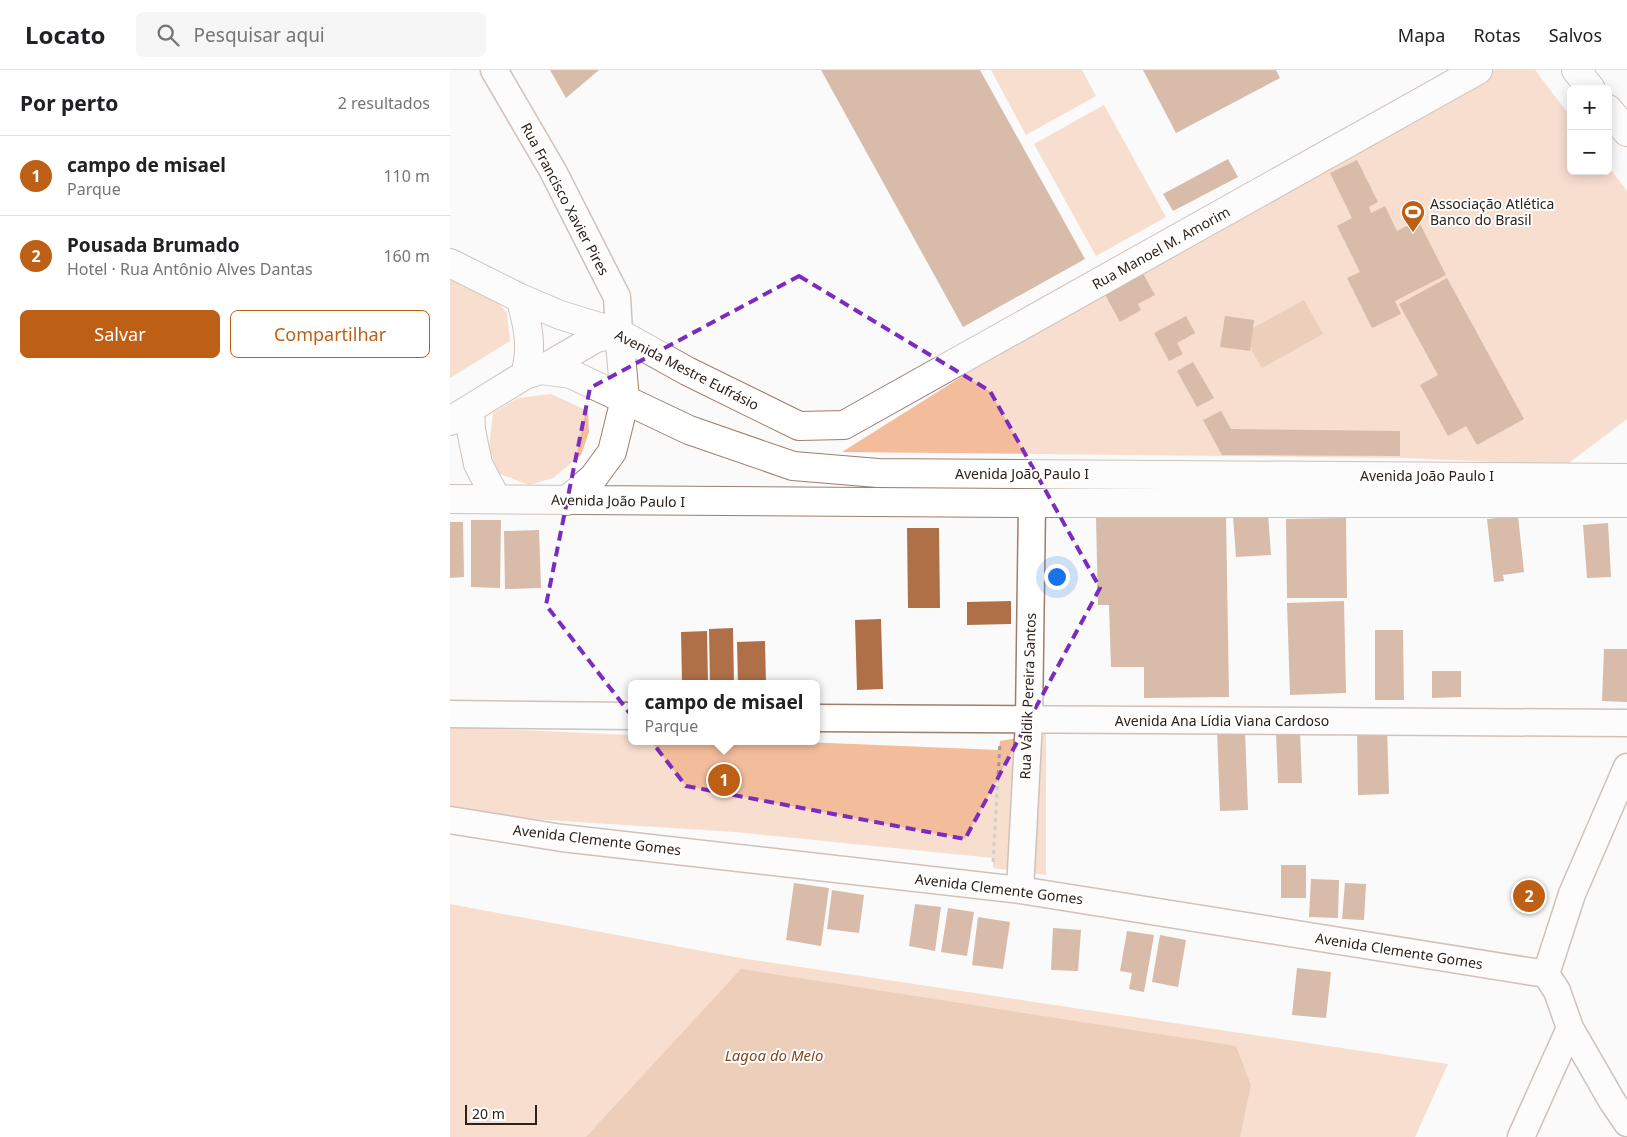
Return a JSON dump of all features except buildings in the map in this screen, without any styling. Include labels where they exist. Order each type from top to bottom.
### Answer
[{"type":"main road","name":"Rua Manoel M. Amorim","points":[[844,425],[1478,70]]},
{"type":"main road","points":[[1576,70],[1588,85]]},
{"type":"main road","points":[[1612,114],[1627,132]]},
{"type":"main road","name":"Avenida Mestre Eufrásio","points":[[450,263],[520,298],[560,315],[619,334],[687,371],[799,426],[844,425]]},
{"type":"main road","points":[[520,298],[527,319],[533,372]]},
{"type":"main road","points":[[496,498],[478,464],[471,430],[460,415],[596,338],[619,334],[625,400],[612,452],[593,478],[566,501]]},
{"type":"main road","name":"Avenida João Paulo I","points":[[533,372],[571,374],[689,430],[793,466],[878,473],[1627,478]]},
{"type":"main road","name":"Avenida João Paulo I","points":[[450,499],[1032,503],[1627,503]]},
{"type":"street","name":"Rua Francisco Xavier Pires","points":[[494,70],[553,171],[618,297],[619,334]]},
{"type":"street","name":"Rua Valdik Pereira Santos","points":[[1020,890],[1029,721],[1032,503]]},
{"type":"street","points":[[450,714],[628,716]]},
{"type":"street","name":"Avenida Ana Lídia Viana Cardoso","points":[[820,718],[1029,721],[1627,723]]},
{"type":"street","points":[[1627,767],[1572,894],[1546,974],[1557,991],[1570,1028],[1612,1101],[1627,1123]]},
{"type":"street","name":"Avenida Clemente Gomes","points":[[450,820],[562,838],[1020,890],[1546,974]]},
{"type":"street","points":[[1522,1137],[1570,1028]]},
{"type":"path","points":[[993,868],[1000,741]]},
{"type":"highlighted area","points":[[799,276],[990,391],[1100,588],[965,839],[686,786],[546,605],[590,388]]},
{"type":"shaded area","points":[[991,70],[1082,70],[1096,96],[1026,135]]},
{"type":"shaded area","name":"Associação Atlética Banco do Brasil","points":[[1491,70],[1535,70],[1567,112],[1567,175],[1612,175],[1612,171],[1627,191],[1627,419],[1566,465],[1406,458],[842,452],[1122,276]]},
{"type":"shaded area","points":[[1104,105],[1166,217],[1096,256],[1034,144]]},
{"type":"shaded area","points":[[450,276],[486,289],[507,313],[510,341],[450,378]]},
{"type":"shaded area","points":[[551,394],[588,411],[589,432],[581,455],[553,478],[529,485],[498,473],[489,449],[493,413],[518,398]]},
{"type":"shaded area","points":[[450,727],[628,735],[628,745],[820,745],[820,743],[999,750],[1000,741],[1046,733],[1046,875],[993,868],[993,858],[735,832],[530,819],[450,810]]},
{"type":"shaded area","points":[[450,904],[740,958],[1448,1064],[1415,1137],[450,1137]]},
{"type":"water","points":[[1304,300],[1323,334],[1262,368],[1242,334]]},
{"type":"water","name":"Lagoa do Meio","points":[[741,969],[1236,1046],[1251,1085],[1240,1137],[586,1137]]},
{"type":"place","name":"Associação Atlética Banco do Brasil","points":[[1413,233]]},
{"type":"place","name":"campo de misael","points":[[724,780]]},
{"type":"place","name":"Pousada Brumado","points":[[1529,896]]}]
